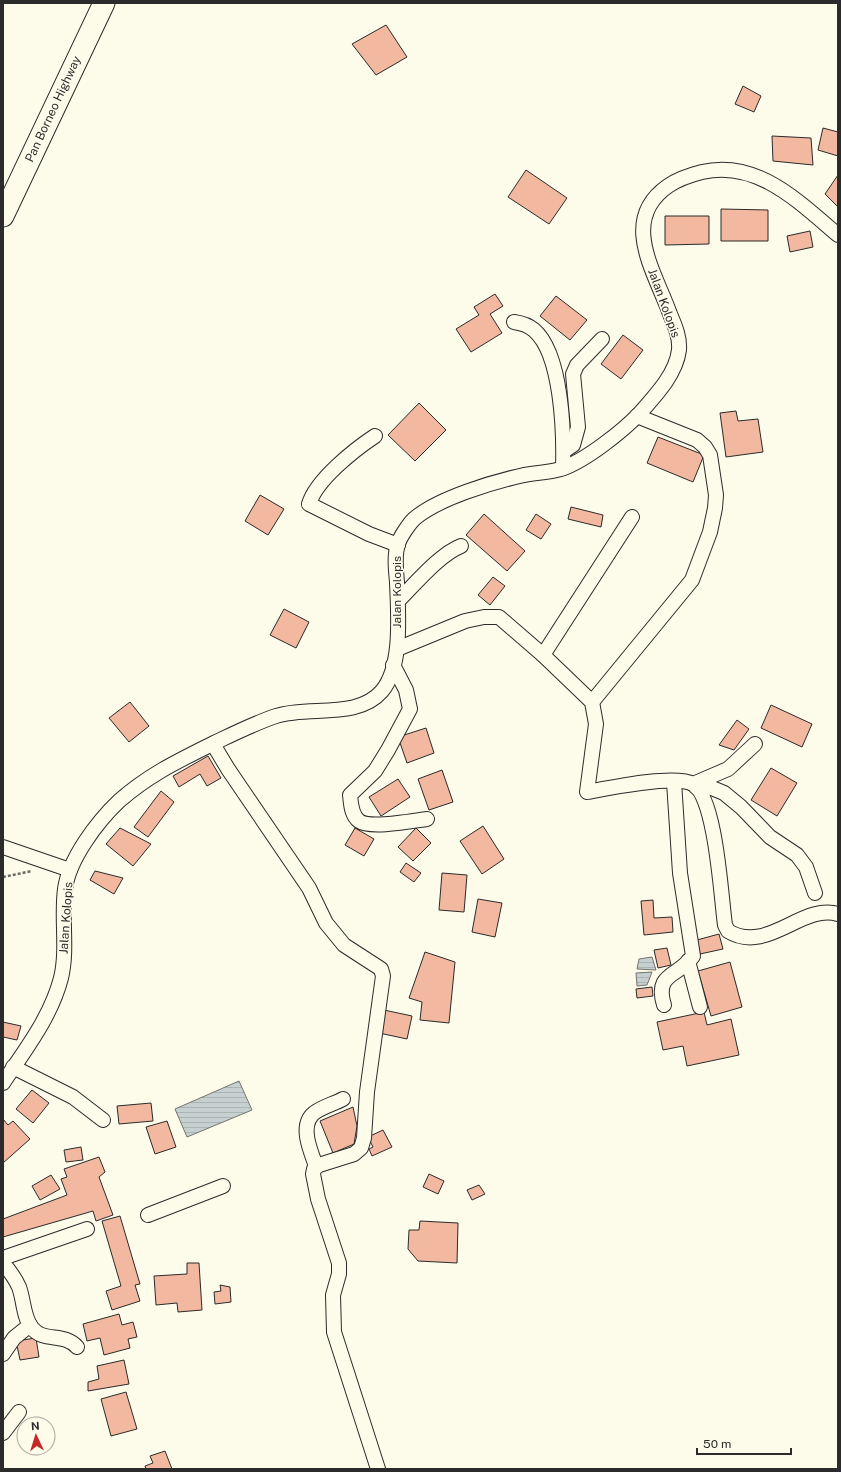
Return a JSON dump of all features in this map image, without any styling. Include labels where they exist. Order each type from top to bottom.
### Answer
[{"type":"highway","name":"Pan Borneo Highway","points":[[3,216],[104,3]]},
{"type":"street","name":"Jalan Kolopis","points":[[3,1083],[37,1032],[52,1004],[61,977],[65,888],[70,870],[85,843],[100,822],[121,800],[167,766],[262,721],[282,714],[352,708],[373,700],[389,682],[393,665],[396,649],[398,601],[396,570],[398,545],[413,520],[438,505],[468,492],[505,479],[563,468],[595,450],[637,416],[673,370],[679,352],[678,336],[646,255],[642,229],[644,215],[656,196],[670,184],[687,176],[718,168],[737,170],[755,175],[775,186],[798,201],[838,235]]},
{"type":"street","points":[[514,322],[524,324],[534,330],[541,339],[552,363],[563,413],[563,468]]},
{"type":"street","points":[[564,451],[573,445],[578,427],[573,380],[575,369],[602,339]]},
{"type":"street","points":[[592,702],[692,580],[710,532],[715,508],[716,495],[710,455],[705,447],[697,440],[637,416]]},
{"type":"street","points":[[374,436],[352,451],[312,493],[309,504],[369,534],[398,545]]},
{"type":"street","points":[[543,655],[632,517]]},
{"type":"street","points":[[398,601],[442,558],[452,550],[461,546]]},
{"type":"street","points":[[396,649],[465,621],[484,617],[499,617],[543,655],[592,702],[596,724],[587,792],[654,781],[674,782],[712,788],[724,793],[742,807],[770,837],[798,855],[806,867],[815,893]]},
{"type":"street","points":[[393,665],[406,690],[410,709],[375,771],[350,795],[352,811],[357,820],[364,823],[375,824],[427,819]]},
{"type":"street","points":[[213,744],[228,769],[309,888],[326,923],[344,945],[381,969],[382,976],[367,1092],[364,1138],[361,1148],[354,1154],[316,1166]]},
{"type":"street","points":[[694,786],[728,769],[755,744]]},
{"type":"street","points":[[664,1005],[660,992],[664,981],[693,956],[688,933],[680,873],[674,782]]},
{"type":"street","points":[[694,786],[699,791],[712,824],[728,931],[740,937],[761,936],[820,913],[838,914]]},
{"type":"street","points":[[3,847],[70,870]]},
{"type":"street","points":[[688,961],[700,1007]]},
{"type":"street","points":[[14,1067],[74,1097],[103,1120]]},
{"type":"street","points":[[343,1099],[312,1114],[308,1122],[307,1140],[316,1166],[313,1174],[316,1188],[339,1263],[339,1274],[333,1295],[332,1305],[334,1332],[378,1469]]},
{"type":"street","points":[[148,1215],[223,1186]]},
{"type":"street","points":[[3,1258],[87,1229]]},
{"type":"street","points":[[3,1263],[19,1287],[30,1325],[40,1334],[65,1339],[72,1342],[77,1347]]},
{"type":"street","points":[[3,1354],[14,1338],[30,1325]]},
{"type":"street","points":[[3,1433],[19,1412]]},
{"type":"shaded area","points":[[652,957],[656,970],[637,969],[639,959]]},
{"type":"shaded area","points":[[652,972],[647,985],[637,986],[636,973]]},
{"type":"shaded area","points":[[239,1081],[252,1110],[187,1137],[175,1109]]},
{"type":"building","points":[[386,25],[407,57],[376,75],[352,44]]},
{"type":"building","points":[[743,86],[761,96],[754,112],[735,104]]},
{"type":"building","points":[[823,128],[838,132],[838,156],[818,150]]},
{"type":"building","points":[[772,136],[811,138],[813,165],[773,161]]},
{"type":"building","points":[[526,170],[567,198],[549,224],[508,197]]},
{"type":"building","points":[[838,175],[838,207],[825,194]]},
{"type":"building","points":[[721,209],[768,210],[768,241],[721,241]]},
{"type":"building","points":[[665,216],[709,216],[709,244],[665,245]]},
{"type":"building","points":[[810,231],[813,247],[790,252],[787,236]]},
{"type":"building","points":[[495,294],[503,306],[490,314],[502,333],[471,352],[456,329],[479,315],[474,307]]},
{"type":"building","points":[[556,296],[587,320],[570,340],[540,316]]},
{"type":"building","points":[[623,335],[643,350],[621,379],[601,364]]},
{"type":"building","points":[[419,403],[446,430],[415,461],[388,435]]},
{"type":"building","points":[[736,411],[738,421],[758,419],[763,452],[726,457],[720,413]]},
{"type":"building","points":[[658,437],[704,455],[693,482],[647,463]]},
{"type":"building","points":[[260,495],[284,509],[268,535],[245,521]]},
{"type":"building","points":[[571,507],[603,515],[601,527],[568,519]]},
{"type":"building","points":[[484,514],[525,551],[507,571],[466,535]]},
{"type":"building","points":[[536,514],[551,524],[541,539],[526,530]]},
{"type":"building","points":[[493,577],[505,586],[490,605],[478,595]]},
{"type":"building","points":[[284,609],[309,622],[296,648],[270,635]]},
{"type":"building","points":[[130,702],[149,726],[129,742],[109,718]]},
{"type":"building","points":[[771,705],[812,724],[802,747],[761,728]]},
{"type":"building","points":[[737,720],[749,729],[734,750],[719,745]]},
{"type":"building","points":[[426,728],[434,753],[407,763],[398,737]]},
{"type":"building","points":[[208,756],[221,778],[207,786],[200,774],[179,787],[173,776]]},
{"type":"building","points":[[771,768],[797,783],[777,816],[751,800]]},
{"type":"building","points":[[442,770],[453,802],[429,810],[418,779]]},
{"type":"building","points":[[398,779],[410,797],[381,816],[369,797]]},
{"type":"building","points":[[161,791],[174,802],[148,837],[134,827]]},
{"type":"building","points":[[483,826],[504,859],[482,874],[460,841]]},
{"type":"building","points":[[120,828],[151,844],[133,866],[106,844]]},
{"type":"building","points":[[355,828],[374,839],[364,856],[345,845]]},
{"type":"building","points":[[416,828],[431,843],[413,861],[398,847]]},
{"type":"building","points":[[406,863],[421,873],[414,882],[400,872]]},
{"type":"building","points":[[95,871],[123,878],[114,894],[90,880]]},
{"type":"building","points":[[442,873],[467,875],[464,912],[439,910]]},
{"type":"building","points":[[478,899],[502,903],[495,937],[472,932]]},
{"type":"building","points":[[653,900],[654,918],[672,917],[673,932],[644,935],[641,901]]},
{"type":"building","points":[[719,934],[723,949],[700,954],[697,940]]},
{"type":"building","points":[[667,948],[671,965],[658,968],[654,950]]},
{"type":"building","points":[[425,952],[455,962],[449,1023],[420,1020],[422,1002],[409,998]]},
{"type":"building","points":[[730,962],[742,1007],[711,1016],[698,971]]},
{"type":"building","points":[[652,987],[653,996],[637,998],[636,989]]},
{"type":"building","points":[[384,1010],[412,1016],[407,1039],[379,1033]]},
{"type":"building","points":[[704,1012],[707,1025],[731,1019],[739,1055],[687,1066],[683,1046],[663,1050],[657,1022]]},
{"type":"building","points":[[3,1022],[21,1026],[17,1040],[3,1037]]},
{"type":"building","points":[[32,1090],[49,1103],[33,1123],[16,1109]]},
{"type":"building","points":[[151,1103],[153,1121],[119,1124],[117,1106]]},
{"type":"building","points":[[353,1107],[357,1126],[354,1144],[333,1153],[320,1121]]},
{"type":"building","points":[[3,1119],[8,1125],[13,1121],[30,1139],[3,1163]]},
{"type":"building","points":[[167,1121],[176,1147],[155,1154],[146,1127]]},
{"type":"building","points":[[383,1130],[392,1147],[372,1156],[369,1149],[373,1147],[368,1137]]},
{"type":"building","points":[[81,1147],[83,1160],[66,1162],[64,1150]]},
{"type":"building","points":[[99,1157],[105,1172],[99,1177],[113,1215],[96,1221],[93,1211],[3,1237],[3,1219],[67,1195],[61,1179],[67,1177],[64,1169]]},
{"type":"building","points":[[429,1174],[444,1181],[438,1194],[423,1187]]},
{"type":"building","points":[[51,1175],[60,1189],[40,1200],[32,1186]]},
{"type":"building","points":[[479,1185],[485,1194],[472,1200],[467,1190]]},
{"type":"building","points":[[120,1216],[140,1284],[135,1285],[140,1301],[112,1310],[106,1291],[121,1286],[102,1221]]},
{"type":"building","points":[[420,1221],[458,1223],[457,1263],[418,1261],[408,1249],[409,1230],[419,1230]]},
{"type":"building","points":[[187,1263],[199,1263],[202,1310],[178,1312],[177,1303],[156,1305],[154,1276],[187,1274]]},
{"type":"building","points":[[220,1285],[230,1287],[231,1302],[215,1304],[214,1292],[221,1291]]},
{"type":"building","points":[[119,1314],[122,1325],[133,1322],[137,1337],[128,1339],[130,1348],[104,1355],[100,1338],[87,1341],[83,1324]]},
{"type":"building","points":[[36,1338],[39,1357],[20,1360],[16,1341]]},
{"type":"building","points":[[124,1360],[129,1384],[88,1391],[88,1382],[99,1379],[97,1366]]},
{"type":"building","points":[[126,1392],[137,1429],[111,1436],[101,1399]]},
{"type":"building","points":[[165,1451],[172,1469],[146,1469],[145,1466],[153,1463],[150,1456]]}]
